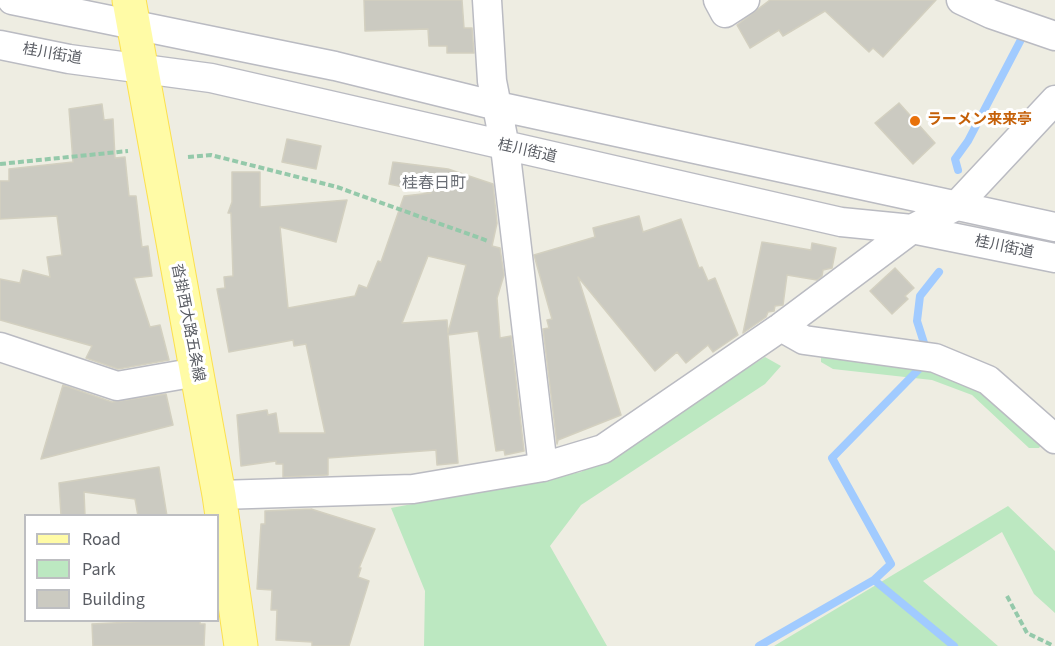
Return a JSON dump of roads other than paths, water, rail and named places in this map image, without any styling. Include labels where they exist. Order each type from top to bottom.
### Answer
[{"type":"main road","name":"沓掛西大路五条線","points":[[131,12],[219,495],[241,646]]},
{"type":"street","name":"桂川街道","points":[[12,0],[131,12],[497,106],[1055,227]]},
{"type":"street","points":[[487,0],[492,81],[505,147],[543,467]]},
{"type":"street","points":[[717,0],[725,13],[745,0]]},
{"type":"street","points":[[961,0],[991,14],[1055,36]]},
{"type":"street","name":"桂川街道","points":[[0,45],[69,59],[211,78],[841,222],[912,229],[1055,258]]},
{"type":"street","points":[[219,495],[413,489],[543,467],[603,449],[782,327],[912,229],[956,206],[1055,100]]},
{"type":"street","points":[[782,327],[804,340],[935,358],[988,380],[1055,439]]},
{"type":"street","points":[[0,347],[117,386],[197,372]]},
{"type":"waterway","points":[[958,170],[955,159],[968,141],[1026,30]]},
{"type":"waterway","points":[[924,343],[917,321],[920,296],[939,272]]},
{"type":"waterway","points":[[874,580],[891,564],[832,458],[922,366]]},
{"type":"waterway","points":[[759,646],[874,580],[954,646]]},
{"type":"place","name":"ラーメン来来亭","points":[[915,121]]},
{"type":"district","name":"桂春日町","points":[[434,184]]}]
